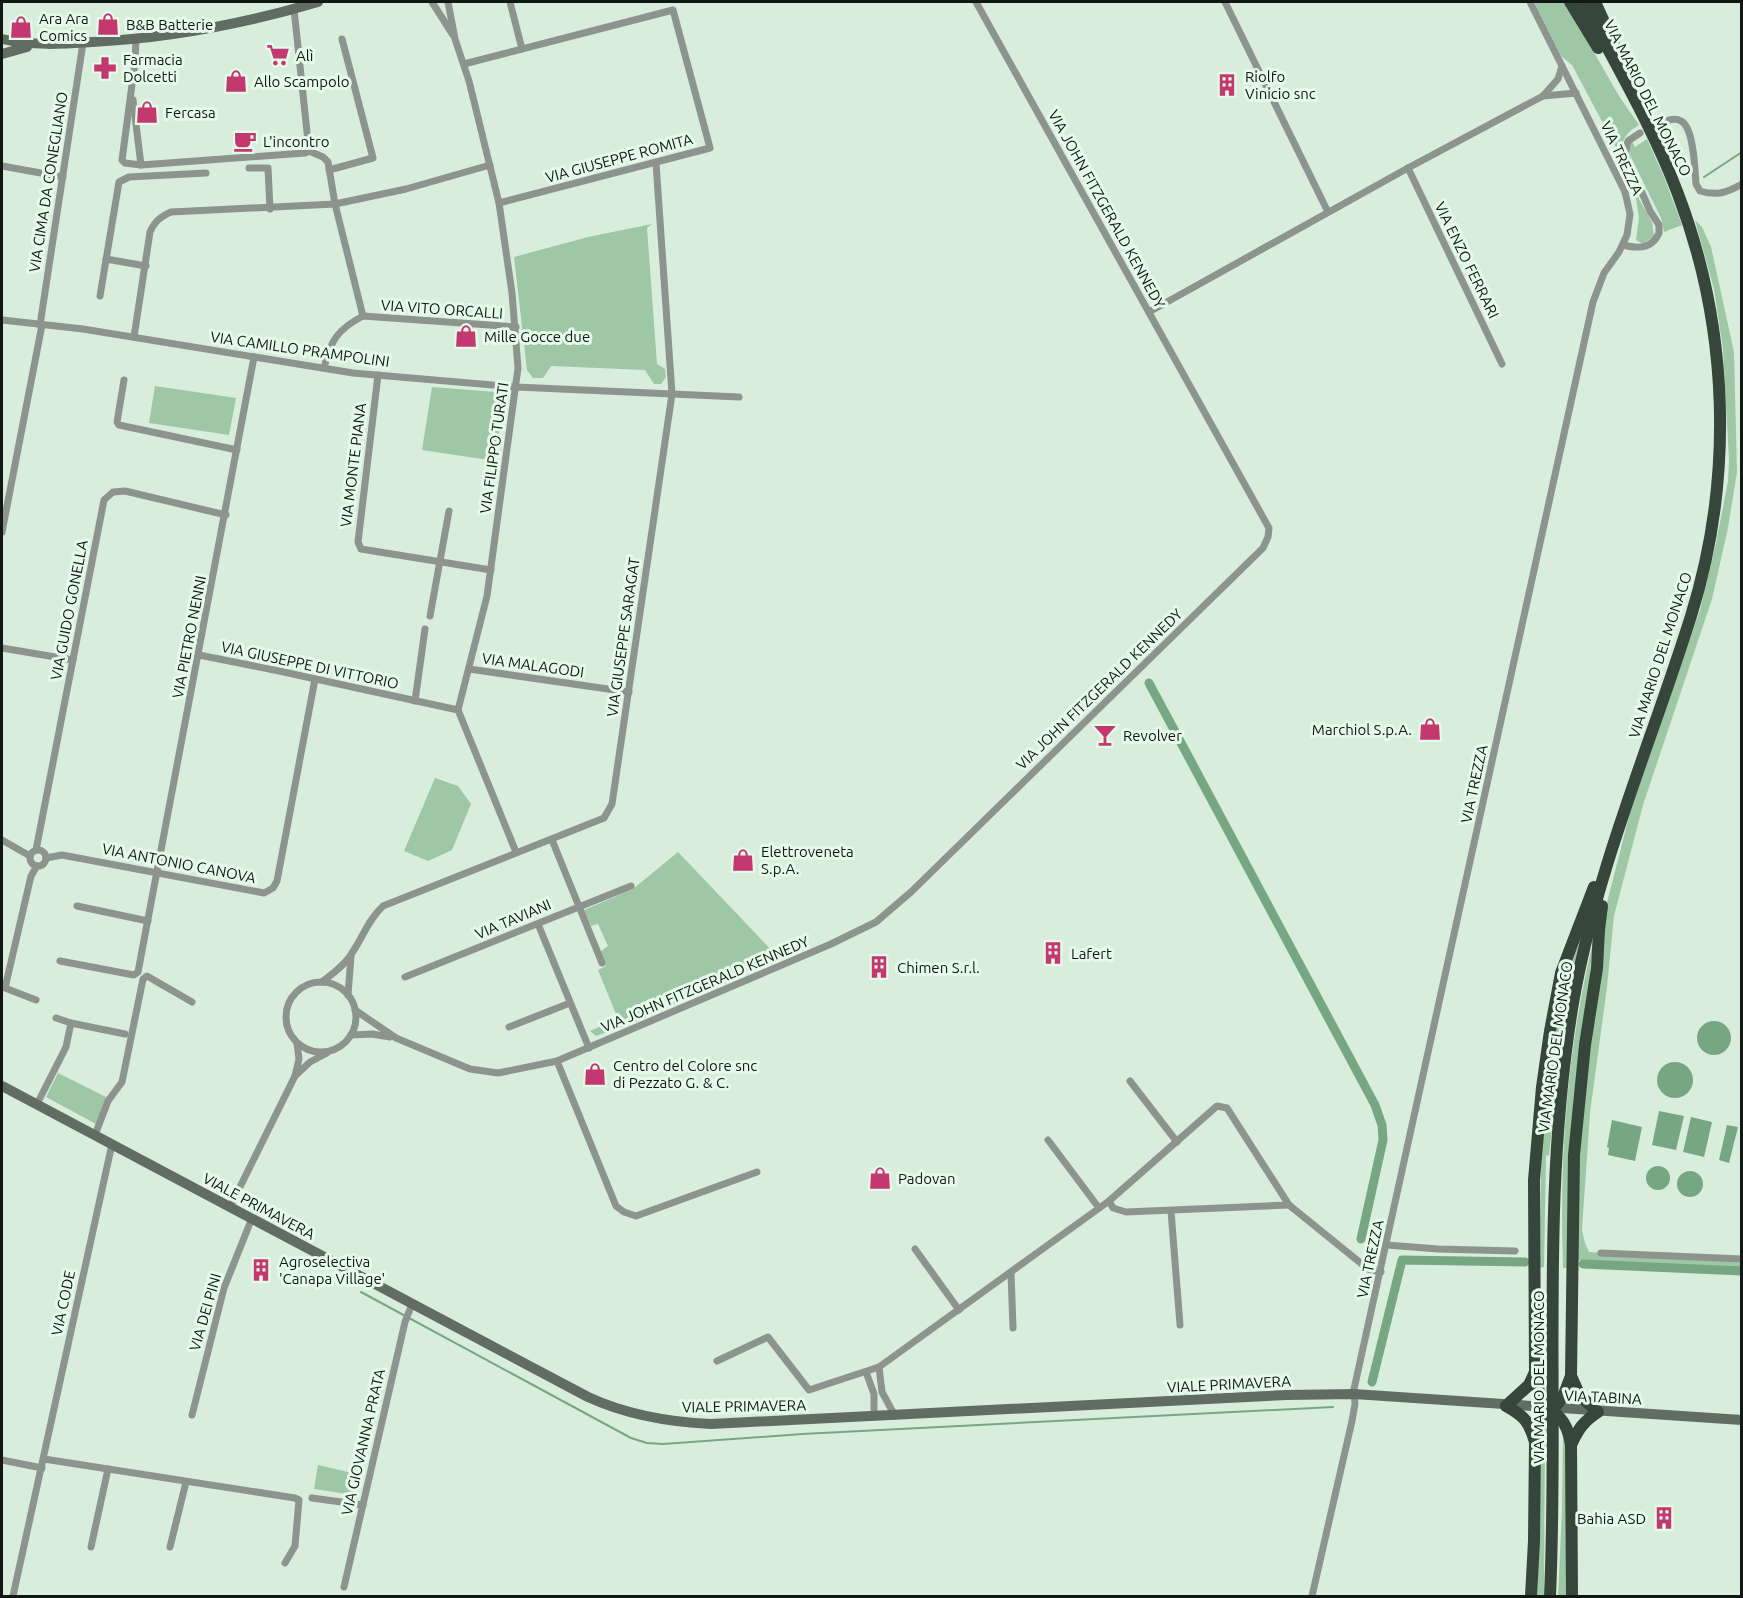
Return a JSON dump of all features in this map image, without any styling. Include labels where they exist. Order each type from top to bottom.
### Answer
[{"type":"highway","points":[[1570,2],[1630,93]]},
{"type":"highway","name":"VIA MARIO DEL MONACO","points":[[1550,1596],[1553,1517],[1555,1157],[1564,1065],[1574,1002],[1593,914],[1616,837],[1679,652],[1703,571],[1714,513],[1720,426],[1716,346],[1700,264],[1678,193],[1663,158],[1583,2]]},
{"type":"highway","points":[[1595,2],[1621,59],[1630,93]]},
{"type":"highway","points":[[1572,1596],[1571,1445],[1565,1424],[1542,1397],[1535,1372],[1534,1180],[1541,1098],[1556,998],[1568,951],[1616,837]]},
{"type":"highway","points":[[1535,1442],[1541,1425],[1563,1397],[1571,1376],[1572,1210],[1576,1131],[1585,1045],[1598,968],[1601,913],[1616,837]]},
{"type":"highway","points":[[1531,1596],[1535,1442],[1532,1430],[1524,1416],[1506,1406],[1529,1385],[1535,1372]]},
{"type":"highway","points":[[1571,1376],[1580,1396],[1598,1412],[1579,1427],[1571,1445]]},
{"type":"main road","points":[[42,44],[2,54],[2,39],[42,44],[136,39],[218,27],[318,2]]},
{"type":"main road","name":"VIALE PRIMAVERA","points":[[2,1086],[252,1218],[411,1306],[588,1397],[664,1421],[711,1424],[1287,1395],[1354,1394]]},
{"type":"main road","name":"VIA TABINA","points":[[1354,1394],[1506,1406],[1742,1420]]},
{"type":"street","name":"VIA FILIPPO TURATI","points":[[448,2],[455,39],[464,64],[499,203],[516,327],[518,368],[487,597],[459,710]]},
{"type":"street","points":[[510,2],[522,49]]},
{"type":"street","name":"VIA JOHN FITZGERALD KENNEDY","points":[[355,1010],[396,1038],[470,1069],[498,1073],[557,1060],[589,1048],[831,944],[876,922],[911,892],[1263,548],[1269,528],[976,2]]},
{"type":"street","points":[[1225,2],[1328,212]]},
{"type":"street","name":"VIA TREZZA","points":[[1312,1596],[1352,1421],[1354,1394],[1423,1074],[1593,302],[1604,273],[1623,245],[1629,222],[1629,202],[1530,2]]},
{"type":"street","name":"VIA FILIPPO TURATI","points":[[434,3],[455,39]]},
{"type":"street","points":[[294,9],[309,151]]},
{"type":"street","name":"VIA GIUSEPPE ROMITA","points":[[464,64],[673,10],[710,148],[499,203]]},
{"type":"street","points":[[136,39],[122,160],[125,163],[141,165],[309,151],[323,158],[329,166],[335,204],[363,316]]},
{"type":"street","points":[[329,166],[373,158],[342,39]]},
{"type":"street","name":"VIA CIMA DA CONEGLIANO","points":[[2,532],[41,325],[83,43]]},
{"type":"street","points":[[1149,312],[1407,168],[1543,96],[1560,75],[1562,66]]},
{"type":"street","points":[[1552,87],[1571,83]]},
{"type":"street","points":[[1561,94],[1571,83]]},
{"type":"street","points":[[132,88],[141,165]]},
{"type":"street","points":[[1543,96],[1576,93]]},
{"type":"street","points":[[1658,124],[1675,119],[1686,125],[1690,135],[1696,184],[1700,191],[1713,195],[1726,193],[1742,184]]},
{"type":"street","points":[[1623,245],[1643,248],[1651,244],[1659,233],[1659,225],[1624,154],[1628,141],[1640,134]]},
{"type":"street","name":"VIA GIUSEPPE SARAGAT","points":[[322,982],[351,955],[371,918],[383,906],[604,818],[612,804],[672,394],[656,163]]},
{"type":"street","points":[[134,337],[150,232],[155,222],[162,216],[171,212],[270,209],[335,204],[406,189],[490,165]]},
{"type":"street","points":[[2,166],[63,177]]},
{"type":"street","points":[[249,168],[268,168],[270,209]]},
{"type":"street","name":"VIA ENZO FERRARI","points":[[1407,168],[1502,364]]},
{"type":"street","points":[[99,296],[119,182],[129,177],[206,173]]},
{"type":"street","points":[[106,259],[146,266]]},
{"type":"street","name":"VIA VITO ORCALLI","points":[[324,368],[328,350],[335,338],[344,327],[363,316],[516,327]]},
{"type":"street","name":"VIA CAMILLO PRAMPOLINI","points":[[2,320],[134,337],[378,375],[516,387],[739,397]]},
{"type":"street","name":"VIA PIETRO NENNI","points":[[60,961],[134,975],[138,972],[254,357]]},
{"type":"street","name":"VIA MONTE PIANA","points":[[378,375],[358,542],[361,549],[491,570]]},
{"type":"street","points":[[124,380],[117,422],[119,425],[237,450]]},
{"type":"street","name":"VIA GUIDO GONELLA","points":[[36,850],[104,500],[113,492],[125,491],[226,514]]},
{"type":"street","points":[[430,616],[449,511]]},
{"type":"street","name":"VIA GIUSEPPE DI VITTORIO","points":[[415,701],[425,629]]},
{"type":"street","points":[[2,648],[73,660]]},
{"type":"street","name":"VIA GIUSEPPE DI VITTORIO","points":[[199,655],[459,710]]},
{"type":"street","name":"VIA MALAGODI","points":[[469,669],[629,692]]},
{"type":"street","name":"VIA ANTONIO CANOVA","points":[[46,858],[62,855],[264,893],[273,888],[277,881],[315,679]]},
{"type":"street","points":[[459,710],[516,852]]},
{"type":"street","points":[[2,840],[30,855]]},
{"type":"street","points":[[552,840],[602,963]]},
{"type":"street","points":[[30,855],[36,850],[43,851],[46,858],[31,876],[5,988],[36,1000]]},
{"type":"street","points":[[30,855],[31,863],[37,866]]},
{"type":"street","name":"VIA TAVIANI","points":[[405,976],[631,886]]},
{"type":"street","points":[[77,906],[148,921]]},
{"type":"street","points":[[538,924],[589,1048]]},
{"type":"street","name":"VIA GIUSEPPE SARAGAT","points":[[348,995],[351,955]]},
{"type":"street","points":[[95,1135],[108,1101],[124,1075],[143,980],[147,976],[192,1002]]},
{"type":"street","points":[[295,1076],[310,1062],[331,1051],[343,1044],[351,1035],[355,1023],[355,1010],[348,995],[334,985],[322,982],[311,984],[298,990],[287,1006],[286,1024],[297,1043],[312,1051],[331,1051]]},
{"type":"street","points":[[508,1028],[570,1004]]},
{"type":"street","points":[[56,1018],[125,1034]]},
{"type":"street","points":[[37,1104],[66,1047],[71,1023]]},
{"type":"street","name":"VIA JOHN FITZGERALD KENNEDY","points":[[351,1035],[372,1034],[396,1038]]},
{"type":"street","points":[[230,1207],[295,1076],[299,1059],[297,1043]]},
{"type":"street","points":[[557,1060],[616,1206],[624,1212],[636,1216],[757,1172]]},
{"type":"street","points":[[1130,1081],[1177,1142]]},
{"type":"street","points":[[717,1361],[768,1337],[810,1390],[879,1367],[1100,1208],[1217,1106],[1227,1108],[1289,1205],[1368,1269],[1381,1272]]},
{"type":"street","points":[[1048,1140],[1100,1208]]},
{"type":"street","name":"VIA CODE","points":[[13,1596],[112,1144]]},
{"type":"street","points":[[1109,1201],[1113,1208],[1126,1212],[1289,1205]]},
{"type":"street","points":[[1171,1211],[1180,1325]]},
{"type":"street","name":"VIA DEI PINI","points":[[192,1415],[224,1288],[252,1218]]},
{"type":"street","points":[[1387,1245],[1515,1251]]},
{"type":"street","points":[[915,1249],[959,1310]]},
{"type":"street","points":[[1600,1253],[1742,1259]]},
{"type":"street","points":[[1011,1273],[1013,1328]]},
{"type":"street","name":"VIA GIOVANNA PRATA","points":[[344,1587],[405,1322],[411,1306]]},
{"type":"street","points":[[879,1367],[882,1392],[894,1416]]},
{"type":"street","points":[[866,1372],[874,1394],[874,1417]]},
{"type":"street","points":[[44,1459],[295,1498],[298,1500],[295,1546],[285,1563]]},
{"type":"street","points":[[2,1460],[42,1468]]},
{"type":"street","points":[[92,1547],[108,1469]]},
{"type":"street","points":[[170,1547],[186,1482]]},
{"type":"street","points":[[312,1498],[363,1505]]},
{"type":"shaded area","points":[[1534,2],[1565,2],[1619,96],[1639,125],[1625,138],[1621,157],[1572,65],[1561,56]]},
{"type":"shaded area","points":[[1647,139],[1682,225],[1664,232],[1661,218],[1628,151],[1632,141],[1635,147]]},
{"type":"shaded area","points":[[1635,192],[1652,222],[1654,236],[1643,244],[1636,240],[1639,218]]},
{"type":"shaded area","points":[[1695,220],[1702,227],[1711,247],[1734,352],[1737,472],[1728,528],[1712,599],[1643,805],[1614,916],[1590,1113],[1582,1230],[1589,1252],[1741,1259],[1741,1268],[1576,1260],[1577,1180],[1603,918],[1630,813],[1700,610],[1728,481],[1723,349],[1714,289]]},
{"type":"shaded area","points":[[652,224],[647,228],[657,364],[665,369],[666,377],[661,384],[654,384],[645,370],[551,366],[543,378],[533,378],[527,370],[514,257],[588,237]]},
{"type":"shaded area","points":[[155,386],[236,398],[229,435],[149,423]]},
{"type":"shaded area","points":[[432,387],[496,392],[503,396],[495,461],[422,450]]},
{"type":"shaded area","points":[[435,778],[458,786],[471,804],[452,850],[428,861],[404,851]]},
{"type":"shaded area","points":[[678,852],[778,957],[640,1020],[596,1036],[590,1031],[618,1019],[598,970],[606,966],[600,952],[608,946],[598,924],[591,926],[584,910],[633,889]]},
{"type":"shaded area","points":[[1580,935],[1562,1035],[1549,1155],[1546,1156],[1544,1267],[1539,1268],[1542,1131],[1562,984]]},
{"type":"shaded area","points":[[1593,942],[1568,1197],[1567,1268],[1563,1268],[1562,1186],[1567,1104],[1577,1023]]},
{"type":"shaded area","points":[[1714,1021],[1726,1026],[1731,1038],[1726,1050],[1714,1055],[1702,1050],[1697,1038],[1702,1026]]},
{"type":"shaded area","points":[[1675,1062],[1688,1067],[1693,1080],[1688,1093],[1675,1098],[1662,1093],[1657,1080],[1662,1067]]},
{"type":"shaded area","points":[[58,1073],[106,1097],[96,1124],[46,1097]]},
{"type":"shaded area","points":[[1659,1111],[1684,1116],[1676,1150],[1652,1145]]},
{"type":"shaded area","points":[[1691,1117],[1712,1122],[1704,1157],[1683,1152]]},
{"type":"shaded area","points":[[1612,1120],[1642,1127],[1635,1161],[1608,1155],[1609,1148],[1607,1147]]},
{"type":"shaded area","points":[[1727,1125],[1738,1127],[1729,1163],[1719,1160]]},
{"type":"shaded area","points":[[1658,1166],[1663,1167],[1669,1173],[1669,1183],[1663,1189],[1658,1190],[1653,1189],[1647,1183],[1646,1178],[1647,1173],[1653,1167]]},
{"type":"shaded area","points":[[1690,1171],[1699,1175],[1703,1184],[1699,1193],[1690,1197],[1681,1193],[1677,1184],[1681,1175]]},
{"type":"shaded area","points":[[1563,1427],[1566,1433],[1568,1596],[1558,1596],[1562,1510]]},
{"type":"shaded area","points":[[1545,1433],[1544,1596],[1537,1596],[1541,1445]]},
{"type":"shaded area","points":[[318,1465],[361,1475],[357,1493],[354,1495],[314,1489]]},
{"type":"waterway","points":[[1704,177],[1742,152]]},
{"type":"waterway","points":[[1149,683],[1375,1105],[1382,1125],[1383,1140],[1361,1239]]},
{"type":"waterway","points":[[1372,1382],[1402,1260],[1525,1262]]},
{"type":"waterway","points":[[1583,1264],[1742,1271]]},
{"type":"waterway","points":[[361,1292],[631,1438],[647,1443],[663,1444],[802,1434],[1333,1407]]},
{"type":"place","name":"B&B Batterie","points":[[108,24]]},
{"type":"place","name":"Ara Ara Comics","points":[[21,27]]},
{"type":"place","name":"Alì","points":[[278,55]]},
{"type":"place","name":"Farmacia Dolcetti","points":[[105,68]]},
{"type":"place","name":"Allo Scampolo","points":[[236,81]]},
{"type":"place","name":"Riolfo Vinicio snc","points":[[1227,85]]},
{"type":"place","name":"Fercasa","points":[[147,112]]},
{"type":"place","name":"L'incontro","points":[[245,141]]},
{"type":"place","name":"Mille Gocce due","points":[[466,336]]},
{"type":"place","name":"Marchiol S.p.A.","points":[[1430,729]]},
{"type":"place","name":"Revolver","points":[[1105,735]]},
{"type":"place","name":"Elettroveneta S.p.A.","points":[[743,860]]},
{"type":"place","name":"Lafert","points":[[1053,953]]},
{"type":"place","name":"Chimen S.r.l.","points":[[879,967]]},
{"type":"place","name":"Centro del Colore snc di Pezzato G. & C.","points":[[595,1074]]},
{"type":"place","name":"Padovan","points":[[880,1178]]},
{"type":"place","name":"Agroselectiva 'Canapa Village'","points":[[261,1270]]},
{"type":"place","name":"Bahia ASD","points":[[1664,1518]]}]
